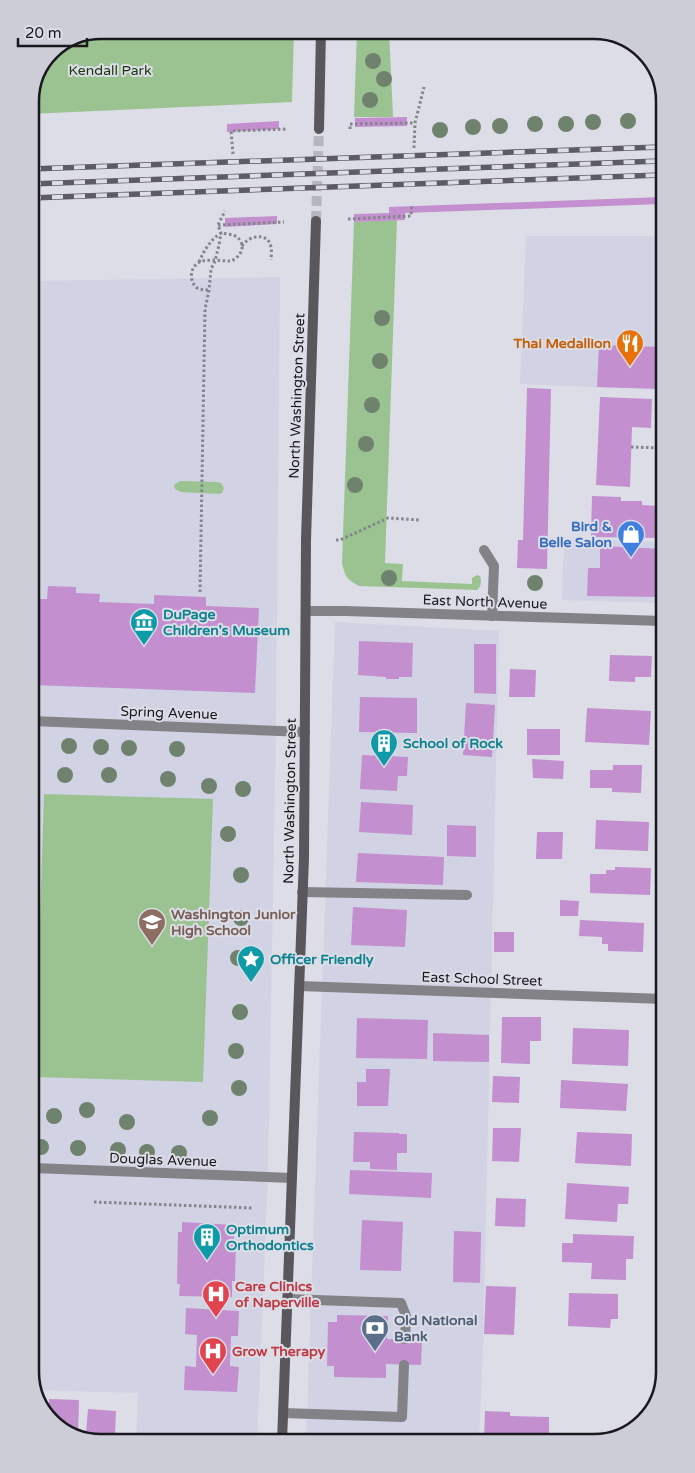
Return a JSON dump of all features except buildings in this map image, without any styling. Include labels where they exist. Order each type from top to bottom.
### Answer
[{"type":"main road","points":[[319,129],[321,39]]},
{"type":"main road","name":"North Washington Street","points":[[282,1434],[302,892],[306,540],[316,221]]},
{"type":"street","points":[[484,550],[494,566],[492,616]]},
{"type":"street","name":"East North Avenue","points":[[306,611],[656,621]]},
{"type":"street","name":"Spring Avenue","points":[[39,721],[305,732]]},
{"type":"street","points":[[302,892],[467,895]]},
{"type":"street","name":"East School Street","points":[[299,986],[656,998]]},
{"type":"street","name":"Douglas Avenue","points":[[39,1168],[292,1178]]},
{"type":"street","points":[[288,1299],[401,1303],[406,1316],[405,1339]]},
{"type":"street","points":[[283,1413],[402,1417],[404,1365]]},
{"type":"path","points":[[414,148],[415,123],[424,86]]},
{"type":"path","points":[[350,129],[350,124],[415,123]]},
{"type":"path","points":[[232,154],[231,131],[287,129]]},
{"type":"path","points":[[348,219],[411,216],[412,204]]},
{"type":"path","points":[[200,592],[205,309],[211,269],[219,245],[220,233],[218,225],[225,211]]},
{"type":"path","points":[[218,225],[284,222]]},
{"type":"path","points":[[209,290],[200,289],[191,278],[193,269],[215,236],[220,233],[234,235],[242,245],[242,250]]},
{"type":"path","points":[[199,262],[235,260],[241,254],[242,245],[257,236],[267,240],[272,246],[271,260]]},
{"type":"path","points":[[631,447],[656,448]]},
{"type":"path","points":[[336,540],[340,540],[388,518],[420,520]]},
{"type":"path","points":[[94,1202],[253,1208]]},
{"type":"shaded area","points":[[526,236],[656,236],[656,390],[520,384]]},
{"type":"shaded area","points":[[280,277],[276,724],[268,1175],[257,1434],[136,1434],[138,1393],[41,1390],[40,1385],[39,281]]},
{"type":"shaded area","points":[[564,539],[656,542],[656,603],[562,600]]},
{"type":"shaded area","points":[[335,622],[499,631],[483,1350],[479,1434],[306,1434]]},
{"type":"green space","name":"Kendall Park","points":[[100,39],[294,39],[292,102],[39,114],[41,85],[49,66],[66,49],[77,43]]},
{"type":"green space","points":[[357,39],[389,39],[393,117],[354,117]]},
{"type":"green space","points":[[397,220],[385,563],[403,564],[402,581],[472,584],[472,578],[477,575],[480,576],[481,582],[477,590],[359,586],[347,577],[342,563],[354,222]]},
{"type":"green space","points":[[180,481],[217,482],[221,483],[224,488],[220,494],[181,492],[175,489],[174,485]]},
{"type":"green space","points":[[44,794],[213,799],[203,1082],[39,1077],[39,951]]},
{"type":"tunnel","points":[[316,221],[319,129]]},
{"type":"railway","points":[[39,169],[656,147]]},
{"type":"railway","points":[[39,184],[656,161]]},
{"type":"railway","points":[[39,198],[656,175]]},
{"type":"place","name":"Thai Medallion","points":[[630,367]]},
{"type":"place","name":"Bird & Belle Salon","points":[[631,558]]},
{"type":"place","name":"DuPage Children's Museum","points":[[144,646]]},
{"type":"place","name":"School of Rock","points":[[384,767]]},
{"type":"place","name":"Washington Junior High School","points":[[152,946]]},
{"type":"place","name":"Officer Friendly","points":[[251,983]]},
{"type":"place","name":"Optimum Orthodontics","points":[[207,1261]]},
{"type":"place","name":"Care Clinics of Naperville","points":[[216,1318]]},
{"type":"place","name":"Old National Bank","points":[[375,1352]]},
{"type":"place","name":"Grow Therapy","points":[[213,1375]]}]
